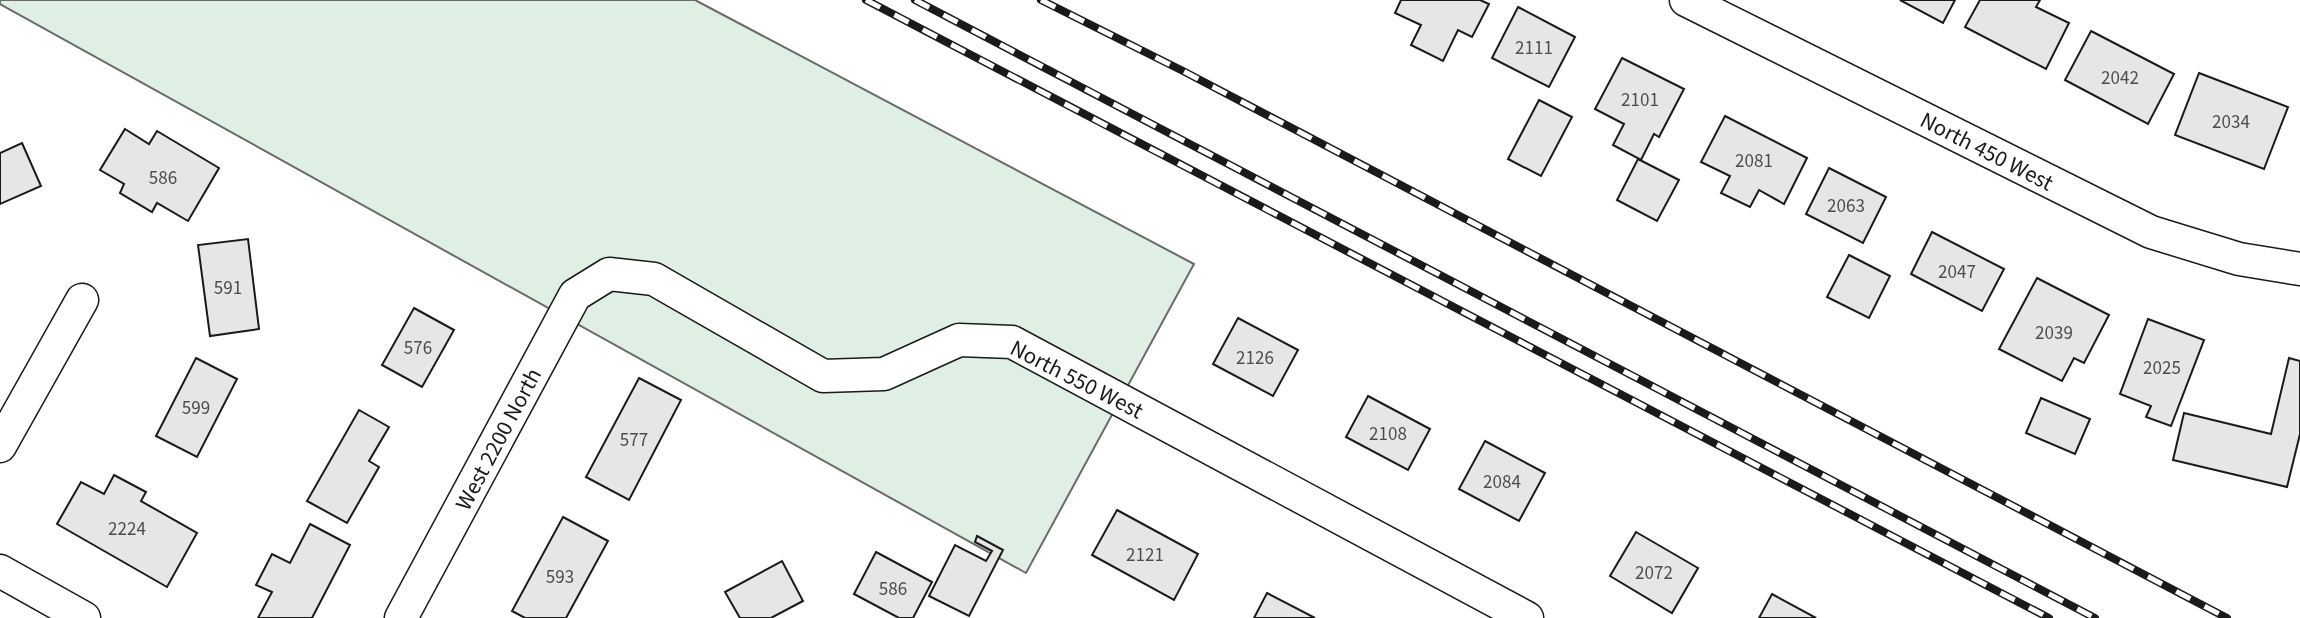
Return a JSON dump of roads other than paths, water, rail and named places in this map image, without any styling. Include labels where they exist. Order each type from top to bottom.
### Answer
[{"type":"street","name":"North 450 West","points":[[1686,0],[2151,232],[2239,259],[2300,269]]},
{"type":"street","name":"West 2200 North","points":[[401,618],[575,295],[609,274]]},
{"type":"street","name":"North 550 West","points":[[609,274],[654,279],[823,376],[884,374],[959,340],[1012,342],[1527,618]]},
{"type":"street","points":[[0,446],[82,300]]},
{"type":"street","points":[[0,571],[85,618]]},
{"type":"railway","points":[[866,0],[2049,618]]},
{"type":"railway","points":[[915,0],[2095,618]]},
{"type":"railway","points":[[1041,0],[1183,71],[2227,618]]}]
